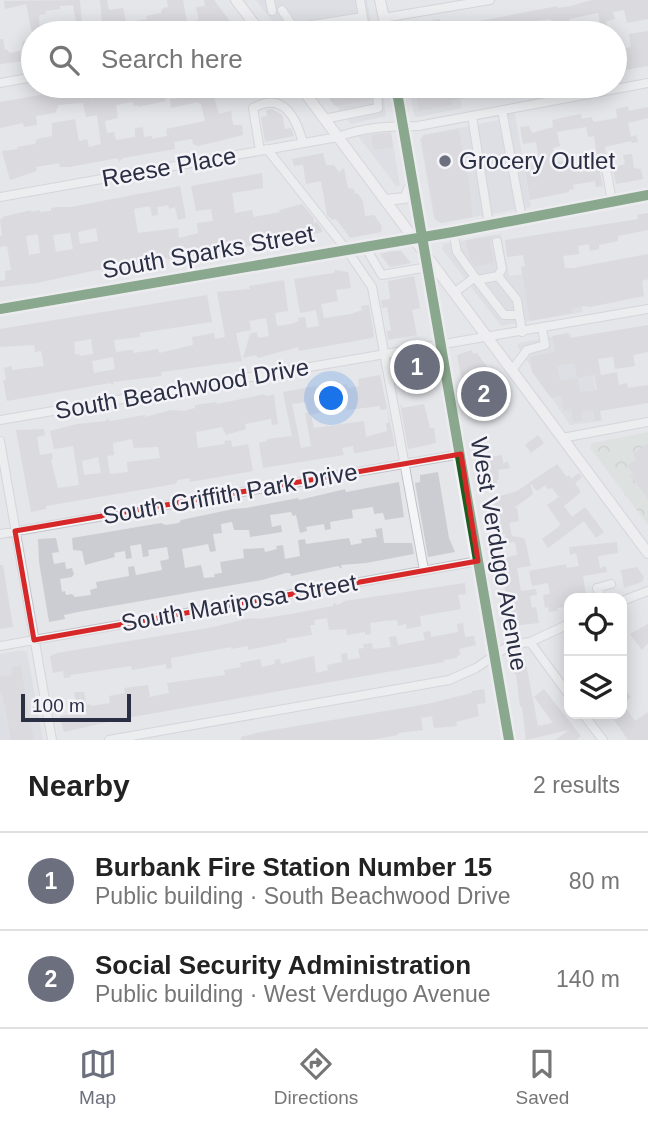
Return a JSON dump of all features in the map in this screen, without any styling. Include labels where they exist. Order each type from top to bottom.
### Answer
[{"type":"main road","points":[[236,0],[252,21]]},
{"type":"main road","points":[[380,0],[384,21]]},
{"type":"main road","points":[[309,98],[385,200],[418,237]]},
{"type":"main road","name":"West Verdugo Avenue","points":[[398,98],[413,181],[418,237],[426,254],[509,740]]},
{"type":"main road","points":[[385,200],[405,198],[413,181]]},
{"type":"main road","points":[[426,254],[648,553]]},
{"type":"street","points":[[270,0],[272,11]]},
{"type":"street","points":[[360,0],[363,21]]},
{"type":"street","points":[[408,21],[490,0]]},
{"type":"street","points":[[342,21],[363,17]]},
{"type":"street","points":[[0,83],[21,79]]},
{"type":"street","name":"Reese Place","points":[[627,87],[648,83]]},
{"type":"street","points":[[324,119],[379,108],[378,98]]},
{"type":"street","name":"Reese Place","points":[[0,197],[338,137],[353,131],[418,126],[567,98]]},
{"type":"street","points":[[303,143],[299,128],[282,104],[274,102],[253,108],[263,150],[346,249],[372,287],[424,570]]},
{"type":"street","points":[[502,110],[522,219]]},
{"type":"street","points":[[472,116],[491,225],[502,269],[498,276]]},
{"type":"street","points":[[605,162],[612,202]]},
{"type":"street","name":"South Sparks Street","points":[[0,309],[453,232],[648,195]]},
{"type":"street","points":[[453,232],[457,252],[504,315],[519,315]]},
{"type":"street","points":[[364,246],[382,275],[428,267]]},
{"type":"street","points":[[454,293],[476,278],[498,276]]},
{"type":"street","points":[[498,276],[517,300],[522,332]]},
{"type":"street","name":"South Beachwood Drive","points":[[0,420],[648,309]]},
{"type":"street","points":[[512,370],[527,349],[545,345],[542,328]]},
{"type":"street","points":[[562,438],[648,422]]},
{"type":"street","points":[[0,441],[52,740]]},
{"type":"street","name":"South Griffith Park Drive","points":[[0,534],[461,454]]},
{"type":"street","name":"South Mariposa Street","points":[[0,646],[478,561]]},
{"type":"street","points":[[599,593],[597,588],[611,584]]},
{"type":"street","points":[[627,599],[648,591]]},
{"type":"street","points":[[109,740],[449,680],[476,668],[510,645],[530,642],[564,626]]},
{"type":"street","points":[[530,642],[564,688]]},
{"type":"street","points":[[587,719],[603,740]]},
{"type":"highlighted area","points":[[461,454],[478,561],[34,640],[15,531]]},
{"type":"shaded area","points":[[256,0],[367,0],[371,21],[272,21]]},
{"type":"shaded area","points":[[330,98],[384,98],[386,116],[351,124]]},
{"type":"shaded area","points":[[411,98],[460,98],[462,108],[418,117],[414,115]]},
{"type":"shaded area","points":[[514,108],[531,207],[440,223],[434,219],[420,139],[423,135],[499,120],[502,110]]},
{"type":"shaded area","points":[[391,131],[400,186],[396,186],[358,136]]},
{"type":"shaded area","points":[[501,234],[509,276],[573,268],[583,312],[501,326],[442,249],[444,244]]},
{"type":"shaded area","points":[[570,333],[577,378],[593,375],[602,421],[570,425],[517,346],[519,343]]},
{"type":"shaded area","points":[[22,650],[27,652],[43,740],[0,740],[0,654]]},
{"type":"green space","points":[[648,432],[648,525],[590,448],[592,443]]},
{"type":"building","points":[[80,0],[82,21],[76,21],[73,5],[45,11],[46,14],[39,15],[39,21],[30,21],[26,4],[5,9],[4,1]]},
{"type":"building","points":[[100,0],[107,0],[109,10],[123,8],[126,21],[102,21]]},
{"type":"building","points":[[167,0],[183,0],[187,21],[136,21],[161,13],[163,8],[168,7]]},
{"type":"building","points":[[204,0],[214,0],[230,21],[193,21],[199,20],[196,7],[205,6]]},
{"type":"building","points":[[592,0],[648,0],[648,19],[627,23],[624,10],[613,12],[615,19],[606,21],[600,21],[598,13],[569,21],[479,21],[558,6],[571,6]]},
{"type":"building","points":[[648,31],[648,66],[627,70],[627,48],[631,47],[629,34]]},
{"type":"building","points":[[0,39],[3,39],[5,50],[9,53],[21,51],[21,61],[0,64]]},
{"type":"building","points":[[23,98],[165,98],[166,101],[138,107],[133,106],[133,102],[116,105],[118,118],[105,121],[107,133],[114,132],[116,140],[135,137],[135,128],[143,127],[144,137],[152,136],[152,139],[167,136],[166,129],[205,121],[201,104],[198,102],[171,108],[170,99],[179,98],[214,98],[219,114],[231,111],[233,125],[242,125],[243,135],[198,146],[193,144],[192,139],[174,142],[175,149],[123,158],[119,162],[118,158],[69,167],[60,167],[59,163],[36,167],[37,171],[10,180],[2,151],[35,144],[37,139],[52,136],[52,123],[75,119],[79,141],[87,139],[89,147],[101,144],[97,115],[86,117],[83,103],[59,105],[55,113],[36,116],[37,125],[24,127],[23,123],[0,128],[0,102]]},
{"type":"building","points":[[330,98],[371,100],[335,106]]},
{"type":"building","points":[[416,98],[465,98],[452,100],[453,105],[419,111]]},
{"type":"building","points":[[628,106],[629,111],[648,107],[648,118],[628,123],[631,137],[636,135],[638,142],[605,147],[606,155],[600,157],[598,162],[603,186],[596,187],[595,181],[573,185],[574,189],[569,192],[530,200],[524,164],[539,161],[536,142],[523,144],[520,127],[529,126],[532,133],[553,127],[552,120],[581,114],[582,119],[591,117],[594,122],[617,118],[616,109]],"holes":[[[586,127],[588,137],[594,136],[596,150],[580,153],[582,164],[566,167],[565,161],[556,162],[553,148],[560,146],[557,132]]]},
{"type":"building","points":[[272,109],[282,115],[285,129],[291,128],[294,136],[265,142],[261,117],[267,116],[266,110]]},
{"type":"building","points":[[458,129],[468,175],[473,217],[441,223],[435,218],[421,139],[424,135]]},
{"type":"building","points":[[391,133],[393,147],[373,150],[371,135]]},
{"type":"building","points":[[323,153],[326,165],[334,165],[339,172],[344,168],[348,188],[354,189],[355,194],[363,201],[365,216],[374,215],[382,226],[381,232],[350,238],[336,219],[332,220],[327,215],[321,181],[306,184],[303,165],[294,166],[292,159]]},
{"type":"building","points":[[632,154],[634,168],[641,169],[643,179],[616,184],[612,166],[625,164],[623,155]]},
{"type":"building","points":[[262,173],[263,188],[232,193],[235,213],[252,210],[254,217],[302,204],[313,217],[314,223],[317,222],[323,231],[309,235],[308,232],[297,234],[297,237],[243,247],[243,244],[232,246],[232,249],[187,257],[186,254],[169,259],[157,255],[158,261],[0,287],[0,281],[5,280],[5,271],[11,270],[7,246],[0,247],[2,217],[31,210],[51,211],[51,208],[71,207],[180,186],[186,218],[178,220],[175,207],[169,209],[168,205],[157,207],[158,215],[152,216],[150,206],[134,209],[138,233],[178,228],[179,238],[198,233],[197,223],[213,221],[211,209],[196,211],[191,186]],"holes":[[[96,228],[98,241],[80,244],[78,232]],[[70,233],[73,249],[56,252],[53,235]],[[38,234],[40,253],[29,255],[26,236]]]},
{"type":"building","points":[[648,213],[648,230],[618,236],[618,241],[599,245],[599,249],[590,251],[589,244],[578,246],[579,254],[563,256],[565,268],[573,268],[648,254],[648,279],[642,281],[644,296],[572,308],[573,313],[530,321],[521,267],[525,266],[523,255],[507,257],[505,240],[638,219],[637,215]]},
{"type":"building","points":[[497,235],[490,243],[494,263],[475,266],[469,257],[466,240]]},
{"type":"building","points":[[401,251],[411,263],[390,267],[380,254]]},
{"type":"building","points":[[335,270],[348,272],[351,288],[336,290],[338,301],[321,304],[324,318],[351,314],[362,310],[361,306],[369,305],[374,336],[372,338],[299,351],[298,347],[258,358],[256,355],[243,358],[250,334],[257,332],[258,338],[269,336],[266,318],[249,321],[251,330],[236,333],[242,361],[162,372],[161,376],[113,382],[114,385],[110,383],[7,401],[4,368],[12,366],[12,370],[44,366],[41,351],[35,352],[34,345],[0,347],[0,329],[207,295],[212,322],[140,333],[140,337],[114,340],[116,352],[133,350],[134,353],[158,349],[159,353],[193,345],[192,337],[214,333],[215,339],[225,337],[217,292],[250,289],[249,286],[284,280],[288,311],[275,313],[277,326],[291,324],[299,321],[298,318],[305,317],[307,328],[319,326],[316,310],[300,313],[294,279],[334,273]],"holes":[[[91,339],[93,354],[75,354],[74,342]],[[113,357],[115,369],[94,373],[92,361]]]},
{"type":"building","points":[[414,276],[420,308],[412,310],[417,335],[388,340],[387,331],[391,331],[387,307],[382,308],[381,300],[390,299],[388,281]]},
{"type":"building","points":[[648,325],[648,352],[633,355],[635,366],[615,369],[613,357],[598,359],[601,375],[617,372],[619,385],[627,383],[628,388],[648,385],[648,403],[600,411],[601,420],[595,421],[593,410],[581,412],[582,421],[573,422],[571,409],[564,410],[562,396],[551,398],[532,372],[530,357],[555,352],[552,336],[568,333],[569,338]],"holes":[[[574,363],[577,378],[560,381],[557,366]],[[594,375],[597,390],[580,392],[578,378]]]},
{"type":"building","points":[[472,350],[501,387],[503,398],[466,404],[457,355]]},
{"type":"building","points":[[425,361],[425,386],[404,389],[402,377],[397,375],[396,365]]},
{"type":"building","points":[[380,375],[395,446],[354,453],[353,446],[342,448],[344,455],[263,468],[259,443],[267,439],[292,436],[283,392],[339,382],[339,386],[347,384],[348,388],[359,386],[358,379]],"holes":[[[345,394],[347,410],[380,406],[381,410],[387,409],[387,431],[366,437],[364,421],[314,428],[311,415],[327,410],[326,400]],[[306,402],[308,413],[305,413],[311,446],[301,448],[292,404]]]},
{"type":"building","points":[[265,394],[274,395],[278,424],[272,425],[271,419],[245,424],[246,429],[226,435],[222,427],[196,432],[198,448],[225,444],[224,441],[231,440],[232,447],[248,444],[253,471],[190,482],[190,478],[178,480],[175,484],[46,506],[46,509],[31,512],[16,430],[44,429],[45,435],[37,437],[40,455],[52,453],[51,460],[58,488],[79,485],[73,446],[54,449],[50,431],[77,424],[106,421],[107,418],[110,421],[145,417],[171,410],[184,411],[195,408],[195,405],[217,404]],"holes":[[[132,439],[134,448],[158,447],[160,458],[127,462],[128,472],[110,474],[107,456],[114,455],[113,443]],[[98,457],[101,473],[84,475],[82,461]]]},
{"type":"building","points":[[400,403],[402,408],[424,404],[430,428],[434,428],[436,443],[408,449]]},
{"type":"building","points":[[538,435],[544,443],[531,453],[525,445]]},
{"type":"building","points":[[648,443],[648,499],[630,475],[633,473],[627,466],[636,459],[633,454]]},
{"type":"building","points":[[502,455],[503,463],[508,462],[510,468],[498,470],[497,484],[486,486],[481,461]]},
{"type":"building","points":[[557,464],[567,477],[569,475],[571,479],[579,473],[582,477],[575,483],[581,492],[564,506],[572,517],[585,507],[604,532],[596,538],[584,521],[548,548],[542,539],[561,525],[547,505],[559,497],[552,488],[548,489],[545,485],[537,491],[530,483],[533,494],[514,508],[517,508],[519,521],[509,523],[512,536],[525,540],[531,566],[517,568],[521,591],[536,589],[537,595],[530,596],[532,608],[536,607],[539,623],[511,626],[500,559],[517,555],[515,542],[507,543],[505,534],[495,535],[490,499],[517,491]]},
{"type":"building","points":[[438,472],[449,538],[455,552],[428,557],[415,483],[420,482],[420,475]]},
{"type":"building","points":[[399,482],[404,517],[385,520],[383,513],[374,514],[373,507],[352,510],[353,518],[330,522],[331,529],[325,530],[324,524],[306,527],[307,531],[300,533],[296,515],[293,516],[291,512],[270,515],[272,527],[281,525],[282,532],[250,537],[249,530],[234,530],[232,522],[221,524],[222,533],[213,534],[216,551],[210,552],[208,544],[182,549],[185,568],[201,565],[204,578],[215,577],[214,574],[222,573],[220,562],[244,558],[243,549],[264,548],[265,552],[283,545],[285,559],[300,556],[298,540],[305,539],[306,544],[349,538],[351,545],[362,543],[361,539],[377,537],[375,529],[382,528],[384,543],[412,543],[414,554],[341,565],[342,569],[338,566],[291,576],[286,573],[262,580],[78,612],[64,615],[65,619],[49,622],[38,539],[56,538],[59,552],[52,553],[54,564],[65,562],[66,569],[72,568],[72,577],[60,579],[62,592],[75,597],[91,595],[90,590],[97,588],[96,582],[129,576],[128,567],[134,566],[136,575],[162,570],[160,561],[169,559],[167,547],[148,550],[149,556],[143,557],[141,544],[130,546],[132,558],[126,559],[125,551],[114,553],[115,557],[85,565],[82,551],[73,550],[72,538],[161,523],[179,523],[181,520],[233,509]]},
{"type":"building","points":[[617,542],[618,553],[598,556],[600,568],[606,566],[607,572],[583,576],[586,593],[564,593],[564,607],[549,612],[548,607],[545,608],[543,595],[550,594],[548,583],[532,586],[529,571],[566,564],[567,568],[579,566],[576,553],[570,555],[569,547]]},
{"type":"building","points":[[0,565],[3,565],[13,627],[0,629]]},
{"type":"building","points":[[637,567],[644,577],[642,582],[624,588],[621,570]]},
{"type":"building","points":[[465,583],[466,594],[458,595],[461,609],[420,616],[421,626],[407,629],[406,624],[398,626],[397,620],[384,621],[370,623],[371,634],[365,635],[365,632],[347,635],[346,629],[329,630],[327,618],[314,620],[315,625],[310,625],[312,635],[248,650],[248,646],[231,647],[171,658],[172,668],[166,669],[166,664],[132,670],[131,666],[64,678],[63,671],[53,673],[50,656],[57,653],[214,627],[250,618],[291,614],[333,606],[333,603],[338,605],[345,601]]},
{"type":"building","points":[[463,623],[465,637],[474,636],[476,645],[459,649],[460,655],[457,658],[444,662],[121,719],[64,732],[61,722],[60,716],[71,714],[69,704],[76,702],[74,692],[84,692],[87,705],[91,706],[110,703],[109,696],[125,693],[124,688],[148,685],[150,697],[169,693],[167,683],[225,675],[224,670],[260,659],[262,667],[275,664],[274,660],[280,659],[281,664],[314,656],[316,673],[328,670],[327,665],[342,662],[341,654],[347,653],[348,660],[360,658],[358,649],[364,648],[363,644],[372,643],[373,649],[391,647],[389,637],[396,636],[398,645],[425,640],[423,632],[430,631],[431,637],[458,632],[457,624]]},
{"type":"building","points":[[648,624],[648,643],[642,650],[630,634]]},
{"type":"building","points":[[525,659],[538,726],[553,723],[534,697],[544,689],[564,714],[564,719],[568,719],[581,736],[576,740],[555,740],[569,730],[526,740],[512,661]]},
{"type":"building","points":[[21,665],[34,740],[11,740],[0,692],[0,677],[12,675],[11,667]]},
{"type":"building","points":[[484,689],[486,703],[477,704],[479,716],[456,722],[457,726],[434,728],[432,716],[421,718],[423,730],[371,740],[241,740],[241,737],[261,732],[427,704]]},
{"type":"building","points":[[627,710],[635,721],[648,712],[648,740],[628,740],[613,719],[627,719]]},
{"type":"cycle path","points":[[398,98],[509,740]]},
{"type":"cycle path","points":[[0,309],[453,232],[648,195]]},
{"type":"place","name":"Grocery Outlet","points":[[445,161]]},
{"type":"place","name":"Burbank Fire Station Number 15","points":[[417,367]]},
{"type":"place","name":"Social Security Administration","points":[[484,394]]}]
